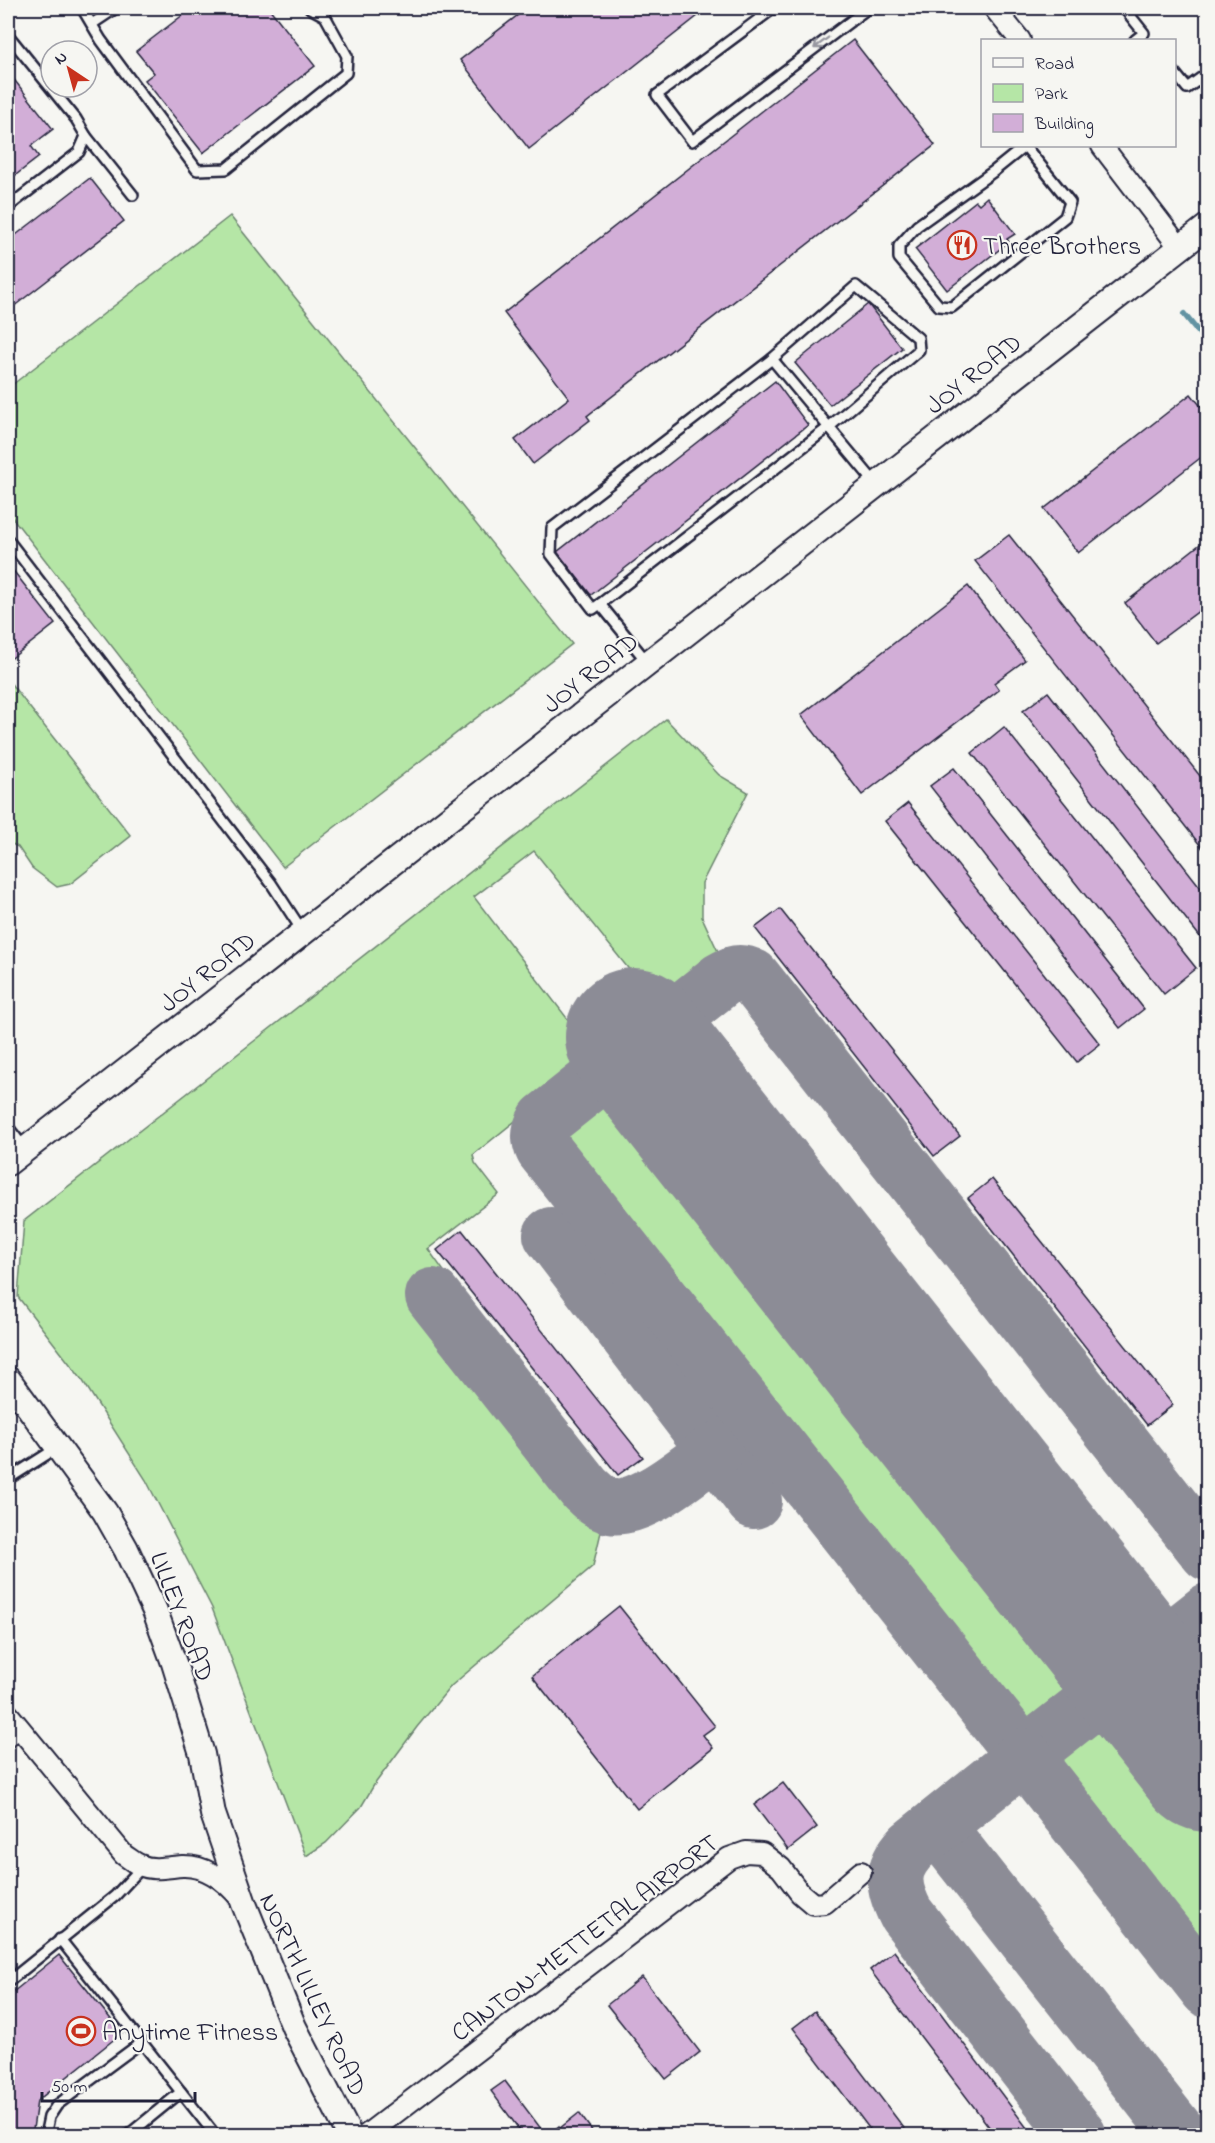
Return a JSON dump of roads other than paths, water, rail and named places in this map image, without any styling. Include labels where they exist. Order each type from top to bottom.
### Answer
[{"type":"street","points":[[994,8],[1019,39]]},
{"type":"street","points":[[1103,147],[1180,248]]},
{"type":"street","name":"JOY ROAD","points":[[16,1156],[1208,226]]},
{"type":"street","name":"LILLEY ROAD","points":[[8,1379],[105,1512],[126,1549],[155,1611],[174,1663],[202,1754],[213,1814],[244,1904]]},
{"type":"street","points":[[8,1714],[15,1737],[124,1855],[143,1866]]},
{"type":"street","name":"CANTON-METTETAL AIRPORT","points":[[365,2136],[729,1858],[746,1852],[762,1853],[781,1868],[800,1893],[813,1904],[825,1903],[861,1872]]},
{"type":"street","name":"NORTH LILLEY ROAD","points":[[143,1866],[163,1869],[184,1866],[208,1871],[229,1885],[244,1904],[294,2027],[350,2136]]},
{"type":"lane","points":[[82,8],[101,39],[197,170],[226,169],[346,73],[347,56],[325,16],[310,8]]},
{"type":"lane","points":[[92,24],[116,8]]},
{"type":"lane","points":[[774,8],[657,95],[692,141],[868,8]]},
{"type":"lane","points":[[1124,8],[1146,37]]},
{"type":"lane","points":[[8,35],[76,119],[86,136],[133,195]]},
{"type":"lane","points":[[1176,74],[1187,88],[1208,73]]},
{"type":"lane","points":[[8,207],[79,152],[86,136]]},
{"type":"lane","points":[[1025,147],[917,226],[899,246],[899,258],[939,306],[952,307],[1065,217],[1070,202],[1027,147]]},
{"type":"lane","points":[[856,286],[918,338],[919,350],[829,427],[593,609],[551,554],[552,528],[772,359],[856,286]]},
{"type":"lane","points":[[772,359],[876,484]]},
{"type":"lane","points":[[8,540],[271,883],[303,932]]},
{"type":"lane","points":[[600,604],[648,663]]},
{"type":"lane","points":[[8,1127],[16,1156]]},
{"type":"lane","points":[[8,1479],[59,1446]]},
{"type":"lane","points":[[8,1982],[116,1896],[143,1866]]},
{"type":"lane","points":[[60,1939],[216,2136]]},
{"type":"lane","points":[[45,2136],[49,2117],[57,2105],[142,2042]]},
{"type":"lane","points":[[127,2136],[182,2092]]},
{"type":"waterway","points":[[1184,314],[1208,344]]},
{"type":"place","name":"Three Brothers","points":[[962,245]]},
{"type":"place","name":"Anytime Fitness","points":[[81,2031]]}]
